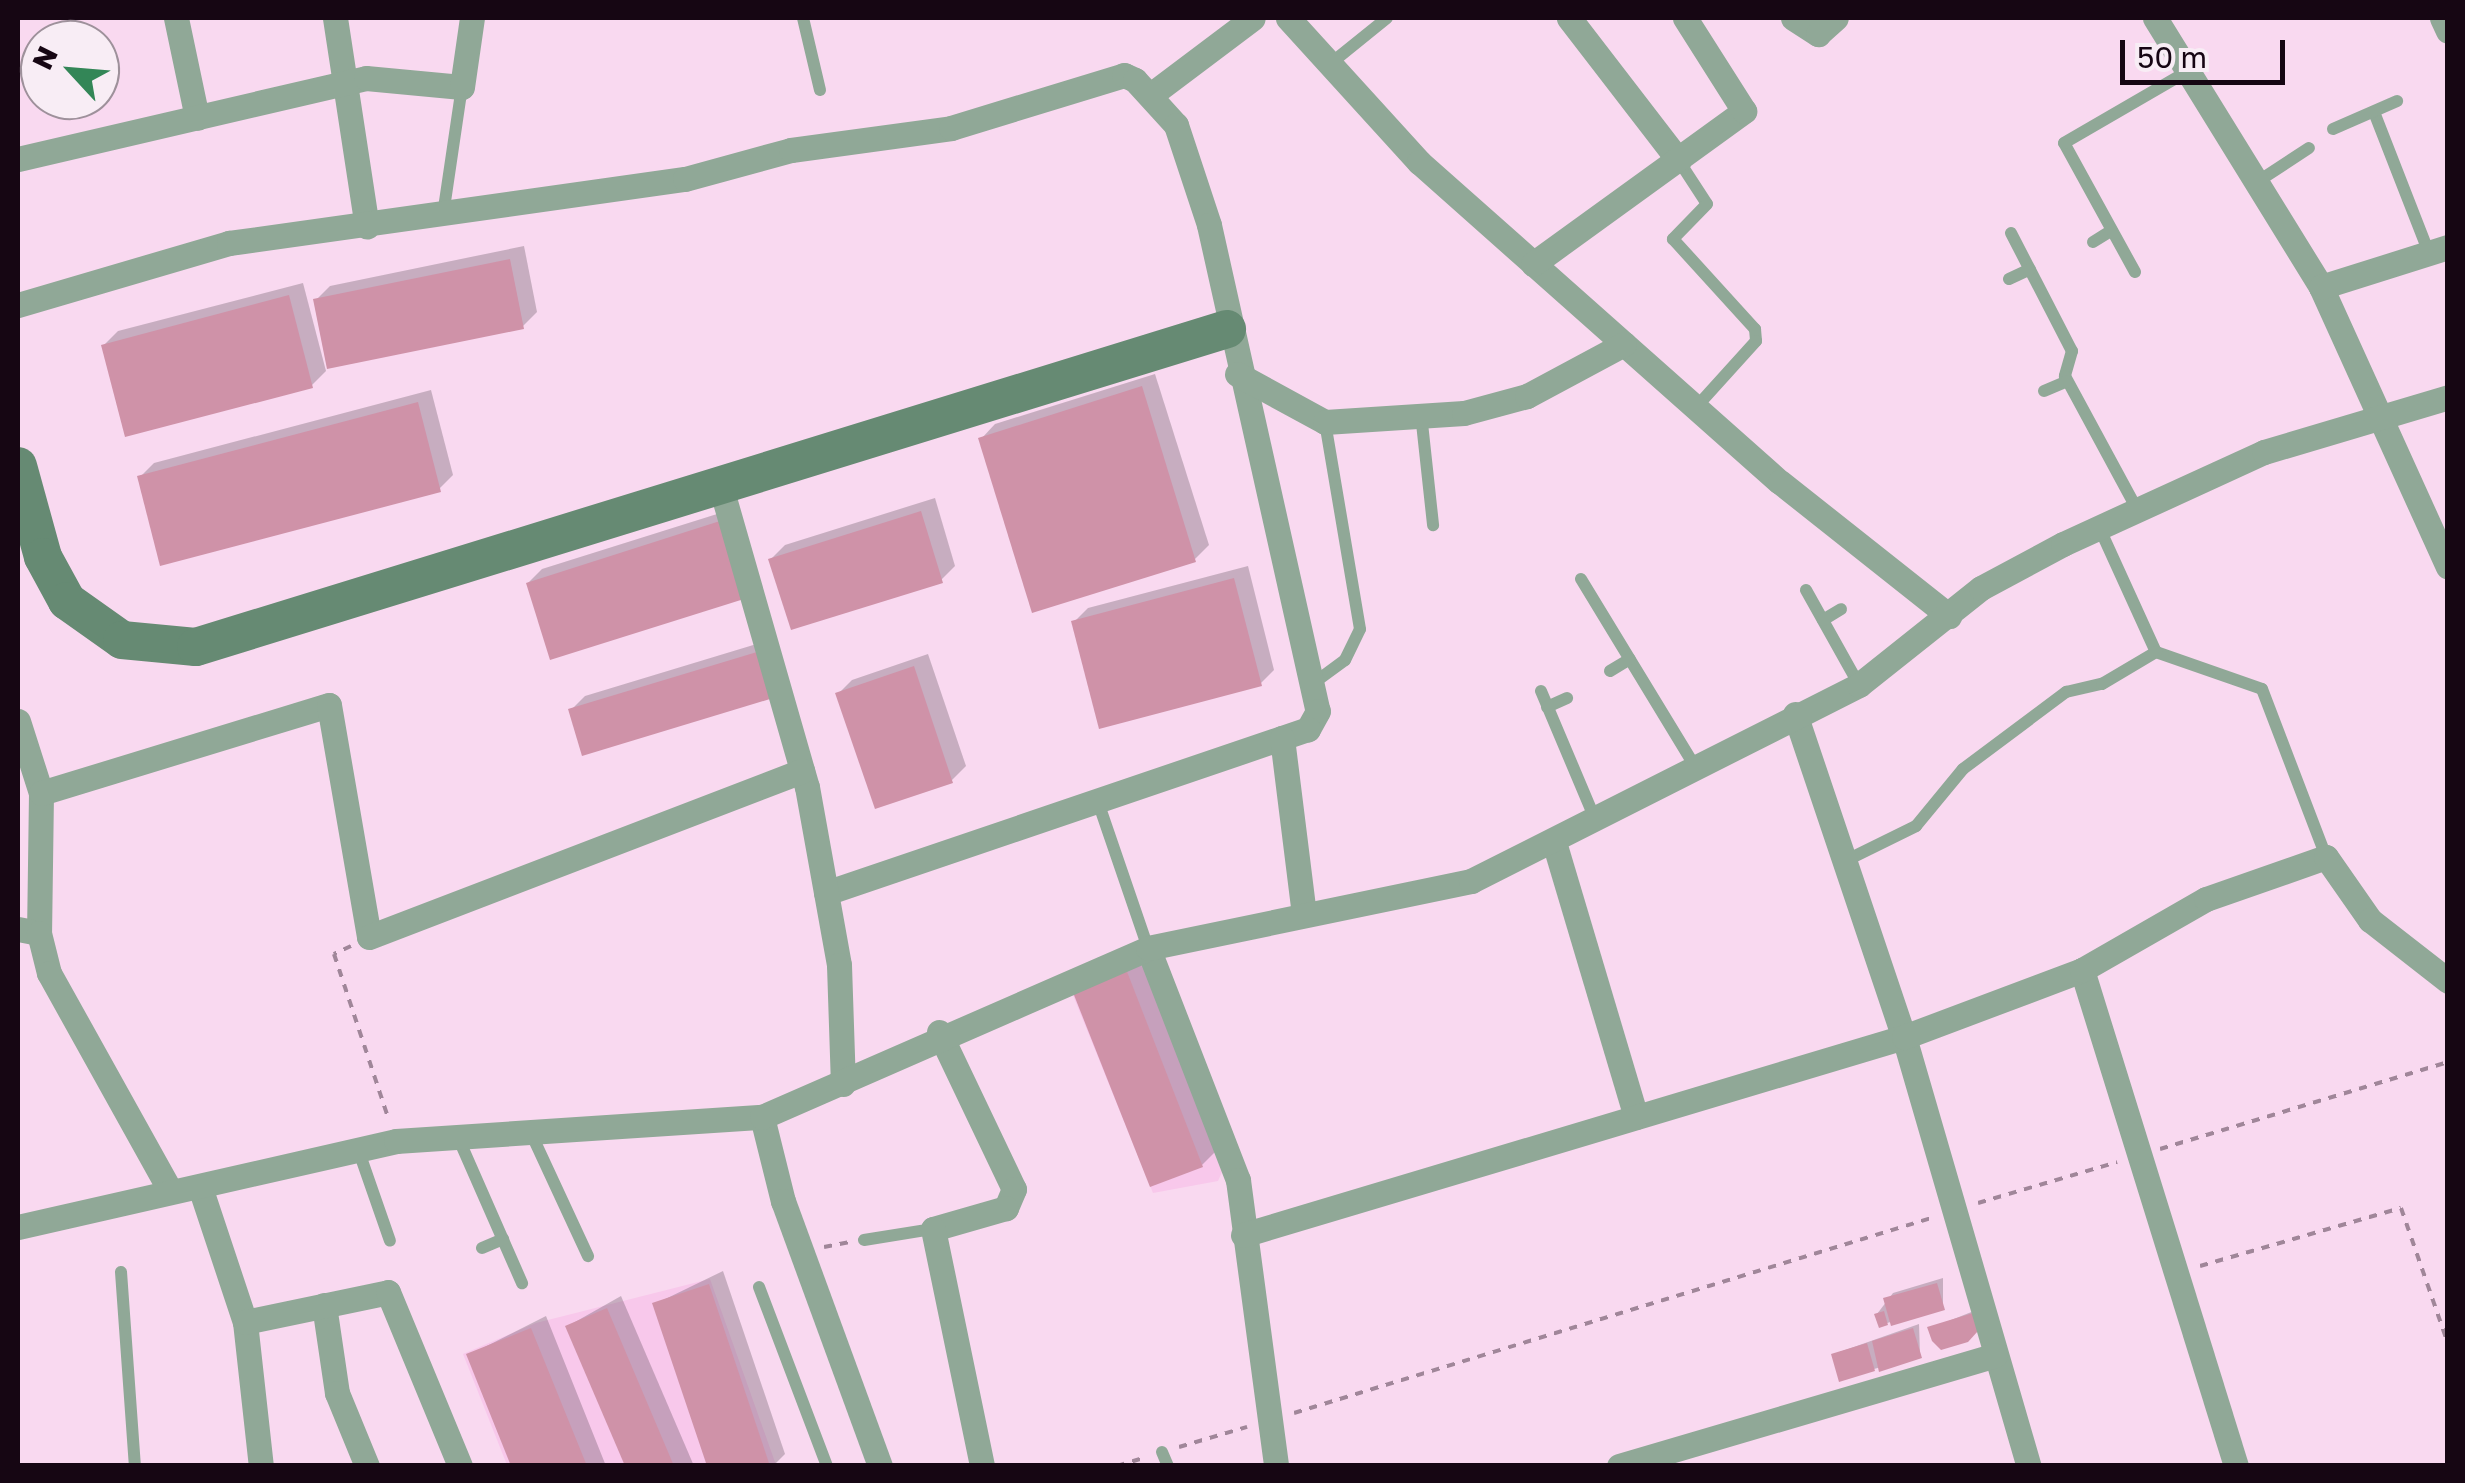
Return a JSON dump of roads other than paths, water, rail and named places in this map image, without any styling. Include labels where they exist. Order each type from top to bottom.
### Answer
[{"type":"street","points":[[176,18],[197,118]]},
{"type":"street","points":[[335,18],[366,227]]},
{"type":"street","points":[[18,159],[345,84],[462,87],[472,18]]},
{"type":"street","points":[[1152,94],[1253,18]]},
{"type":"street","points":[[1288,18],[1420,162],[1624,344],[1699,404],[1824,520],[1949,616]]},
{"type":"street","points":[[1569,18],[1679,161]]},
{"type":"street","points":[[1533,264],[1744,111],[1685,18]]},
{"type":"street","points":[[1794,18],[1818,34],[1836,18]]},
{"type":"street","points":[[2155,18],[2321,287],[2384,416],[2448,567]]},
{"type":"street","points":[[2442,18],[2448,31]]},
{"type":"street","points":[[18,305],[191,251],[442,218],[952,128],[1124,75],[1152,94],[1194,174],[1237,374],[1318,711],[1308,730],[826,893]]},
{"type":"street","points":[[2321,287],[2438,250]]},
{"type":"street","points":[[18,466],[67,602],[122,640],[157,648],[196,647],[1227,329]]},
{"type":"street","points":[[1237,374],[1325,422],[1420,411],[1464,413],[1527,396],[1624,344]]},
{"type":"street","points":[[18,1227],[169,1189],[200,1186],[396,1141],[456,1133],[762,1117],[842,1084],[939,1032],[1148,948],[1304,916],[1418,899],[1554,842],[1693,763],[1859,684],[2006,572],[2098,527],[2264,452],[2448,398]]},
{"type":"street","points":[[720,484],[802,771],[826,893],[842,1084]]},
{"type":"street","points":[[41,793],[330,705],[369,937],[802,771]]},
{"type":"street","points":[[1795,714],[1904,1037],[2029,1466]]},
{"type":"street","points":[[18,721],[41,793],[28,931],[169,1189]]},
{"type":"street","points":[[1282,738],[1304,916]]},
{"type":"street","points":[[1554,842],[1636,1117]]},
{"type":"street","points":[[1243,1234],[1904,1037],[2082,970],[2206,899],[2326,857],[2370,920],[2448,981]]},
{"type":"street","points":[[1148,948],[1238,1180],[1276,1466]]},
{"type":"street","points":[[2082,970],[2236,1466]]},
{"type":"street","points":[[939,1032],[1014,1189],[1006,1208],[933,1228],[982,1466]]},
{"type":"street","points":[[762,1117],[802,1251],[880,1466]]},
{"type":"street","points":[[200,1186],[244,1322],[261,1466]]},
{"type":"street","points":[[244,1322],[382,1290],[392,1297],[460,1466]]},
{"type":"street","points":[[324,1306],[337,1393],[367,1466]]},
{"type":"street","points":[[1619,1466],[1994,1355]]},
{"type":"lane","points":[[804,18],[820,90]]},
{"type":"lane","points":[[1330,64],[1387,18]]},
{"type":"lane","points":[[2135,272],[2064,143],[2188,71]]},
{"type":"lane","points":[[442,218],[462,87]]},
{"type":"lane","points":[[2333,129],[2398,101]]},
{"type":"lane","points":[[2374,112],[2438,250]]},
{"type":"lane","points":[[2257,182],[2309,148]]},
{"type":"lane","points":[[1679,161],[1706,204],[1674,238],[1756,330],[1756,340],[1699,404]]},
{"type":"lane","points":[[2093,242],[2112,230]]},
{"type":"lane","points":[[2011,233],[2072,350],[2067,381],[2137,509]]},
{"type":"lane","points":[[2010,279],[2030,269]]},
{"type":"lane","points":[[2044,391],[2067,381]]},
{"type":"lane","points":[[1420,411],[1433,526]]},
{"type":"lane","points":[[1312,685],[1345,660],[1360,630],[1325,422]]},
{"type":"lane","points":[[2098,527],[2156,652]]},
{"type":"lane","points":[[1582,579],[1693,763]]},
{"type":"lane","points":[[1806,590],[1859,684]]},
{"type":"lane","points":[[1823,620],[1842,610]]},
{"type":"lane","points":[[1847,860],[1916,826],[1964,770],[2066,692],[2156,652],[2262,689],[2326,857]]},
{"type":"lane","points":[[1610,671],[1630,659]]},
{"type":"lane","points":[[1541,692],[1595,819]]},
{"type":"lane","points":[[1548,707],[1567,698]]},
{"type":"lane","points":[[1097,799],[1148,948]]},
{"type":"lane","points":[[530,1131],[588,1256]]},
{"type":"lane","points":[[456,1133],[522,1282]]},
{"type":"lane","points":[[357,1148],[390,1242]]},
{"type":"lane","points":[[864,1240],[933,1228]]},
{"type":"lane","points":[[482,1248],[502,1238]]},
{"type":"lane","points":[[121,1272],[135,1466]]},
{"type":"lane","points":[[759,1288],[828,1466]]}]
